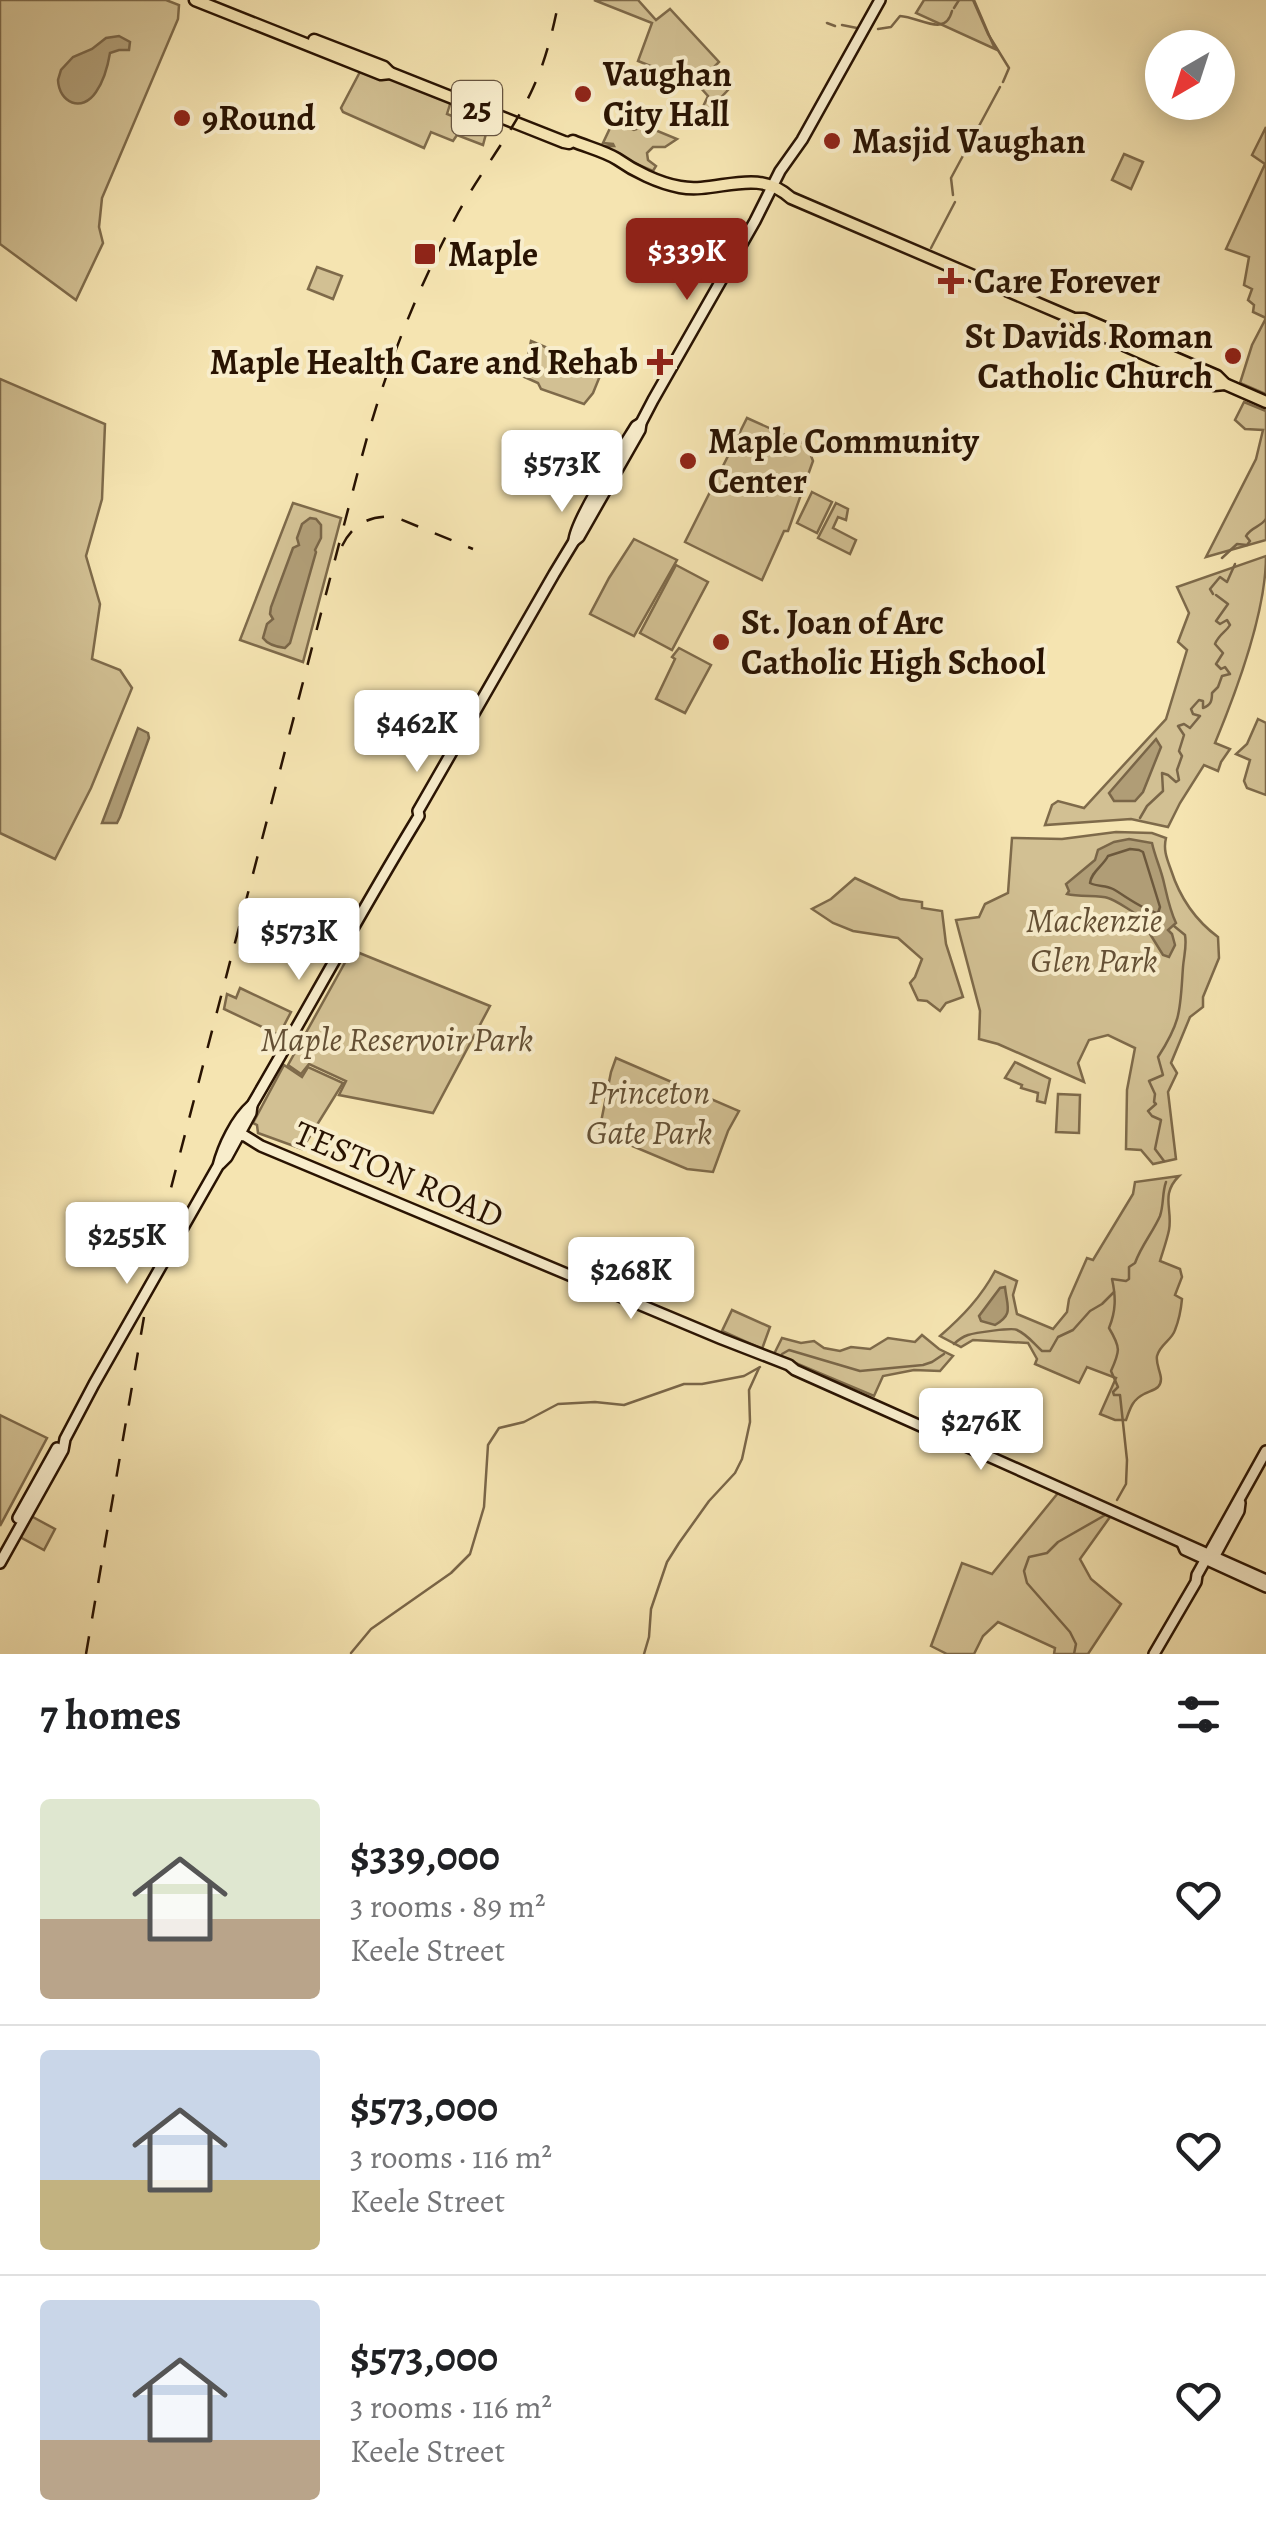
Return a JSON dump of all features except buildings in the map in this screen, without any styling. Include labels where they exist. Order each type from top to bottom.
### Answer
[{"type":"main road","name":"25","points":[[195,0],[375,71],[390,73],[569,143],[573,141],[676,187],[698,189],[752,182],[1077,320],[1080,326],[1214,384],[1225,384],[1266,402]]},
{"type":"main road","name":"25","points":[[210,0],[360,57],[390,73]]},
{"type":"main road","points":[[0,1551],[218,1166],[227,1157],[235,1135],[419,816],[418,811],[640,430],[780,170],[802,140],[880,0]]},
{"type":"main road","name":"TESTON ROAD","points":[[235,1135],[789,1364],[1182,1543],[1185,1550],[1266,1584]]},
{"type":"main road","points":[[0,1563],[63,1450],[65,1439]]},
{"type":"main road","points":[[1154,1654],[1239,1511],[1240,1500],[1266,1451]]},
{"type":"green space","points":[[0,0],[166,0],[179,5],[178,19],[102,198],[99,227],[103,243],[76,300],[0,244]]},
{"type":"green space","points":[[594,0],[638,0],[656,20],[670,9],[719,62],[707,74],[728,90],[708,116],[700,113],[708,96],[698,85],[638,61],[652,23]]},
{"type":"green space","points":[[924,0],[974,0],[995,49],[916,13]]},
{"type":"green space","points":[[362,68],[451,101],[447,114],[487,130],[483,145],[457,135],[453,141],[431,132],[424,148],[343,112],[341,108]]},
{"type":"green space","points":[[619,123],[634,130],[643,125],[677,139],[647,153],[648,160],[656,166],[653,171],[605,151],[604,146],[614,146],[603,143],[611,126]]},
{"type":"green space","points":[[1266,127],[1266,318],[1253,312],[1254,305],[1248,300],[1252,289],[1244,285],[1249,257],[1226,249],[1265,164],[1252,155]]},
{"type":"green space","points":[[1124,154],[1143,162],[1131,189],[1112,180]]},
{"type":"green space","points":[[317,267],[342,276],[333,299],[308,289]]},
{"type":"green space","points":[[1266,318],[1266,394],[1240,383]]},
{"type":"green space","points":[[531,341],[602,371],[584,404],[541,389],[538,383],[520,375]]},
{"type":"green space","points":[[0,379],[105,424],[102,499],[86,556],[100,604],[92,659],[120,670],[132,688],[91,788],[55,859],[0,833]]},
{"type":"green space","points":[[1244,402],[1266,411],[1266,540],[1206,557],[1256,459],[1263,430],[1245,429],[1235,420]]},
{"type":"green space","points":[[747,418],[807,445],[813,461],[788,531],[784,531],[762,580],[685,542]]},
{"type":"green space","points":[[812,492],[832,502],[817,533],[797,523]]},
{"type":"green space","points":[[293,503],[341,518],[303,662],[240,640]]},
{"type":"green space","points":[[836,503],[848,509],[846,520],[838,517],[833,528],[856,540],[850,554],[818,538]]},
{"type":"green space","points":[[634,539],[677,560],[634,636],[590,614]]},
{"type":"green space","points":[[1266,556],[1256,626],[1215,743],[1230,749],[1218,771],[1204,765],[1168,827],[1131,819],[1045,825],[1052,805],[1058,801],[1084,808],[1166,719],[1187,650],[1178,642],[1189,613],[1177,587]]},
{"type":"green space","points":[[676,565],[708,582],[672,650],[640,633]]},
{"type":"green space","points":[[679,648],[711,665],[685,713],[656,699]]},
{"type":"green space","points":[[1258,719],[1266,723],[1266,795],[1247,788],[1244,781],[1250,760],[1236,754],[1247,744]]},
{"type":"green space","name":"Mackenzie Glen Park","points":[[1116,832],[1152,833],[1166,838],[1166,854],[1179,890],[1195,916],[1218,937],[1219,958],[1203,997],[1203,1007],[1190,1017],[1171,1063],[1177,1073],[1168,1092],[1176,1159],[1153,1164],[1141,1150],[1126,1149],[1127,1090],[1135,1048],[1108,1035],[1089,1040],[1078,1063],[1084,1082],[979,1039],[980,1011],[956,920],[979,917],[985,904],[1008,893],[1012,838],[1062,839]]},
{"type":"green space","points":[[855,878],[900,899],[922,902],[922,908],[942,911],[946,944],[963,997],[946,1003],[940,1011],[927,1001],[918,1000],[910,983],[922,959],[898,938],[853,931],[812,909]]},
{"type":"green space","name":"Maple Reservoir Park","points":[[352,950],[490,1006],[433,1113],[339,1095],[346,1081],[309,1064],[301,1074],[288,1065]]},
{"type":"green space","points":[[240,988],[291,1012],[279,1035],[224,1009],[227,994],[236,998]]},
{"type":"green space","name":"Princeton Gate Park","points":[[616,1058],[739,1111],[713,1172],[687,1169],[599,1132]]},
{"type":"green space","points":[[1015,1062],[1050,1079],[1045,1103],[1037,1101],[1038,1093],[1005,1078]]},
{"type":"green space","points":[[284,1065],[302,1077],[308,1067],[343,1083],[302,1149],[258,1133],[253,1123]]},
{"type":"green space","points":[[1058,1094],[1080,1095],[1079,1133],[1056,1132]]},
{"type":"green space","points":[[1179,1176],[1170,1190],[1169,1230],[1160,1261],[1180,1269],[1182,1277],[1175,1295],[1182,1299],[1180,1315],[1157,1356],[1160,1384],[1137,1399],[1126,1420],[1100,1414],[1116,1378],[1087,1367],[1079,1383],[1035,1364],[1037,1359],[1028,1343],[973,1340],[961,1347],[940,1336],[971,1306],[995,1271],[1017,1281],[1013,1295],[1017,1314],[1053,1329],[1067,1312],[1087,1258],[1093,1260],[1133,1194],[1135,1182]]},
{"type":"green space","points":[[732,1310],[770,1327],[762,1349],[722,1331]]},
{"type":"green space","points":[[922,1335],[953,1356],[940,1371],[914,1370],[883,1376],[874,1396],[774,1354],[782,1338],[801,1343],[814,1341],[840,1351],[851,1347],[870,1349],[888,1338],[915,1342]]},
{"type":"green space","points":[[0,1415],[47,1438],[0,1526]]},
{"type":"green space","points":[[1058,1493],[1110,1517],[1080,1559],[1091,1579],[1121,1604],[1088,1654],[1054,1654],[1055,1648],[998,1622],[983,1636],[974,1654],[947,1654],[931,1646],[962,1563],[992,1574]]},
{"type":"green space","points":[[31,1516],[55,1529],[44,1550],[20,1537]]},
{"type":"water","points":[[119,36],[130,42],[129,50],[110,53],[96,92],[78,103],[62,95],[58,80],[73,57],[106,38]]},
{"type":"water","points":[[310,518],[321,525],[321,538],[290,643],[285,648],[276,646],[263,638],[273,619],[271,607],[293,548],[299,545],[302,524]]},
{"type":"water","points":[[138,728],[148,733],[149,738],[120,817],[117,823],[102,823]]},
{"type":"water","points":[[1156,739],[1161,747],[1143,792],[1135,801],[1114,801],[1109,793]]},
{"type":"water","points":[[1129,839],[1152,843],[1176,923],[1168,930],[1175,945],[1169,957],[1163,955],[1150,934],[1149,921],[1108,898],[1067,894],[1066,884],[1095,860],[1098,850]]},
{"type":"water","points":[[1005,1287],[1005,1317],[995,1325],[981,1321],[979,1316],[1000,1288]]},
{"type":"waterway","points":[[954,8],[959,0]]},
{"type":"waterway","points":[[973,0],[1009,68],[1003,82]]},
{"type":"waterway","points":[[878,29],[891,27],[900,16],[938,25],[949,19],[952,11]]},
{"type":"waterway","points":[[827,23],[835,26]]},
{"type":"waterway","points":[[842,25],[857,28]]},
{"type":"waterway","points":[[953,195],[951,178],[1000,87]]},
{"type":"waterway","points":[[931,248],[955,202]]},
{"type":"waterway","points":[[1222,558],[1237,544],[1247,545],[1248,533],[1266,519]]},
{"type":"waterway","points":[[1213,594],[1210,589],[1220,577],[1227,582],[1235,564]]},
{"type":"waterway","points":[[1140,818],[1163,791],[1162,773],[1179,780],[1179,751],[1184,735],[1178,726],[1190,728],[1200,716],[1191,709],[1199,700],[1203,701],[1203,708],[1208,706],[1222,676],[1230,674],[1216,664],[1223,653],[1215,644],[1230,625],[1227,620],[1220,624],[1216,621],[1228,604],[1216,595]]},
{"type":"waterway","points":[[1164,1161],[1155,1149],[1161,1120],[1148,1111],[1156,1104],[1149,1081],[1163,1075],[1158,1057],[1172,1033],[1180,1004],[1186,939],[1174,926]]},
{"type":"waterway","points":[[1117,1500],[1126,1484],[1127,1460],[1120,1395],[1114,1395],[1118,1387],[1111,1371],[1118,1350],[1109,1328],[1115,1304],[1112,1279],[1129,1279],[1129,1267],[1135,1263],[1160,1216],[1166,1182]]},
{"type":"waterway","points":[[954,1344],[972,1334],[1014,1329],[1042,1351],[1050,1351],[1058,1337],[1073,1330],[1114,1292]]},
{"type":"waterway","points":[[782,1354],[789,1350],[860,1371],[923,1365],[944,1354]]},
{"type":"waterway","points":[[351,1653],[371,1629],[451,1573],[470,1554],[484,1507],[488,1445],[499,1428],[524,1422],[558,1404],[624,1405],[684,1384],[744,1376],[760,1367]]},
{"type":"waterway","points":[[644,1654],[651,1609],[667,1562],[742,1459],[750,1422],[749,1390],[759,1368]]},
{"type":"waterway","points":[[1074,1654],[1076,1644],[1070,1632],[1027,1583],[1024,1571],[1029,1557],[1047,1553],[1058,1542],[1107,1514]]},
{"type":"railway","points":[[153,1257],[381,393],[415,301],[443,242],[533,88],[549,45],[559,0]]},
{"type":"railway","points":[[342,546],[357,526],[371,519],[395,517],[473,549]]},
{"type":"railway","points":[[86,1654],[145,1311]]},
{"type":"place","name":"Vaughan City Hall","points":[[583,94]]},
{"type":"place","name":"9Round","points":[[182,118]]},
{"type":"place","name":"Masjid Vaughan","points":[[832,141]]},
{"type":"place","name":"Maple","points":[[425,254]]},
{"type":"place","name":"Care Forever","points":[[951,281]]},
{"type":"place","name":"St Davids Roman Catholic Church","points":[[1233,356]]},
{"type":"place","name":"Maple Health Care and Rehab","points":[[660,362]]},
{"type":"place","name":"Maple Community Center","points":[[688,461]]},
{"type":"place","name":"St. Joan of Arc Catholic High School","points":[[721,642]]}]
